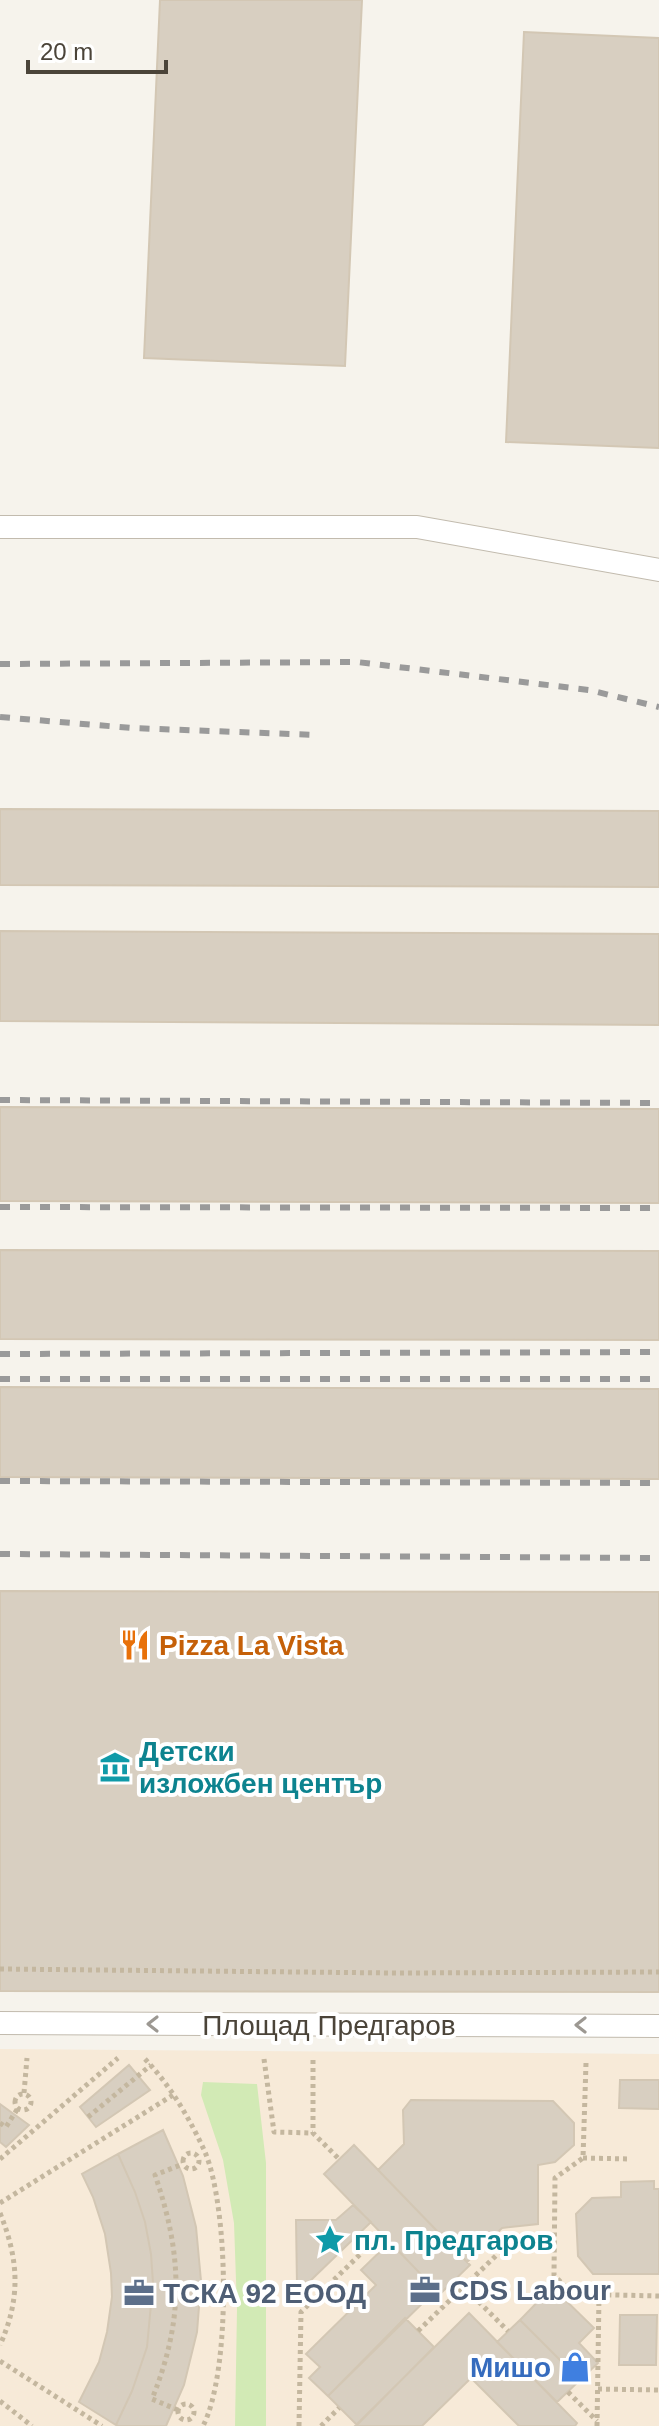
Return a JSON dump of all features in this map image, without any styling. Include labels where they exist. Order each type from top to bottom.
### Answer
[{"type":"lane","points":[[0,527],[417,527],[659,570]]},
{"type":"lane","name":"Площад Предгаров","points":[[0,2023],[659,2026]]},
{"type":"path","points":[[0,1969],[659,1972]]},
{"type":"path","points":[[24,2093],[27,2057]]},
{"type":"path","points":[[0,2159],[118,2058]]},
{"type":"path","points":[[144,2058],[173,2095],[202,2156],[215,2194],[222,2246],[224,2314],[217,2375],[204,2424],[194,2417]]},
{"type":"path","points":[[264,2059],[274,2132],[313,2133],[339,2159]]},
{"type":"path","points":[[313,2060],[313,2133]]},
{"type":"path","points":[[583,2158],[586,2063]]},
{"type":"path","points":[[88,2117],[151,2065]]},
{"type":"path","points":[[18,2108],[24,2110],[31,2106],[31,2097],[24,2093]]},
{"type":"path","points":[[18,2108],[15,2099],[24,2093]]},
{"type":"path","points":[[0,2203],[173,2095]]},
{"type":"path","points":[[0,2123],[6,2127],[18,2108]]},
{"type":"path","points":[[189,2153],[202,2156],[194,2169],[187,2169],[183,2164],[183,2158],[189,2153]]},
{"type":"path","points":[[631,2159],[583,2158],[555,2178],[554,2275],[572,2294],[659,2296]]},
{"type":"path","points":[[183,2164],[155,2175],[168,2212],[177,2262],[176,2300],[167,2362],[152,2399],[178,2410],[181,2419],[194,2417]]},
{"type":"path","points":[[0,2213],[11,2241],[16,2280],[11,2320],[0,2345]]},
{"type":"path","points":[[299,2426],[301,2312],[381,2234]]},
{"type":"path","points":[[418,2331],[506,2246],[554,2245]]},
{"type":"path","points":[[456,2279],[508,2331]]},
{"type":"path","points":[[598,2424],[599,2295]]},
{"type":"path","points":[[0,2361],[102,2426]]},
{"type":"path","points":[[598,2389],[659,2390]]},
{"type":"path","points":[[568,2392],[598,2424]]},
{"type":"path","points":[[0,2401],[32,2426]]},
{"type":"path","points":[[178,2410],[190,2404],[195,2411],[194,2417]]},
{"type":"path","points":[[321,2426],[339,2408]]},
{"type":"shaded area","name":"пл. Предгаров","points":[[0,2049],[659,2054],[659,2426],[0,2426]]},
{"type":"green space","points":[[203,2082],[257,2084],[266,2163],[266,2426],[235,2426],[237,2309],[234,2223],[223,2160],[201,2095]]},
{"type":"building","points":[[160,0],[362,0],[345,366],[144,358]]},
{"type":"building","points":[[524,32],[659,38],[659,448],[506,442]]},
{"type":"building","points":[[0,809],[659,811],[659,887],[0,885]]},
{"type":"building","points":[[0,931],[659,934],[659,1025],[0,1021]]},
{"type":"building","points":[[0,1107],[659,1109],[659,1203],[0,1201]]},
{"type":"building","points":[[0,1250],[659,1251],[659,1340],[0,1339]]},
{"type":"building","points":[[0,1387],[659,1389],[659,1479],[0,1477]]},
{"type":"building","points":[[0,1591],[659,1592],[659,1992],[0,1991]]},
{"type":"building","points":[[129,2065],[150,2090],[96,2127],[80,2107]]},
{"type":"building","points":[[620,2080],[659,2080],[659,2109],[619,2108]]},
{"type":"building","points":[[411,2100],[553,2101],[574,2123],[574,2145],[555,2162],[538,2165],[538,2224],[502,2228],[467,2262],[378,2170],[404,2144],[403,2110]]},
{"type":"building","points":[[0,2104],[29,2125],[6,2147],[0,2142]]},
{"type":"building","points":[[163,2130],[183,2176],[196,2227],[201,2281],[197,2332],[184,2385],[166,2426],[118,2426],[147,2347],[153,2283],[145,2222],[118,2154]]},
{"type":"building","points":[[354,2145],[470,2265],[440,2294],[324,2174]]},
{"type":"building","points":[[118,2154],[145,2222],[153,2283],[147,2347],[116,2425],[79,2402],[99,2362],[112,2297],[105,2234],[82,2174]]},
{"type":"building","points":[[654,2181],[654,2189],[659,2189],[659,2274],[593,2274],[578,2256],[576,2214],[592,2198],[621,2197],[621,2182]]},
{"type":"building","points":[[353,2205],[371,2222],[310,2281],[297,2285],[296,2220],[336,2220]]},
{"type":"building","points":[[390,2242],[436,2290],[328,2396],[309,2378],[320,2367],[306,2354],[376,2285],[361,2270]]},
{"type":"building","points":[[552,2287],[594,2328],[579,2343],[598,2363],[580,2380],[520,2320]]},
{"type":"building","points":[[469,2313],[577,2423],[575,2426],[519,2426],[471,2378],[422,2426],[355,2426]]},
{"type":"building","points":[[620,2315],[657,2315],[656,2365],[619,2365]]},
{"type":"building","points":[[405,2318],[434,2347],[357,2425],[328,2396]]},
{"type":"building","points":[[520,2320],[580,2380],[557,2402],[497,2342]]},
{"type":"railway","points":[[0,664],[357,662],[589,690],[659,707]]},
{"type":"railway","points":[[0,717],[132,728],[316,735]]},
{"type":"railway","points":[[0,1100],[659,1103]]},
{"type":"railway","points":[[0,1207],[659,1208]]},
{"type":"railway","points":[[0,1354],[659,1352]]},
{"type":"railway","points":[[0,1379],[659,1379]]},
{"type":"railway","points":[[0,1481],[659,1483]]},
{"type":"railway","points":[[0,1554],[659,1558]]},
{"type":"place","name":"Pizza La Vista","points":[[135,1645]]},
{"type":"place","name":"Детски изложбен център","points":[[115,1767]]},
{"type":"place","name":"пл. Предгаров","points":[[330,2240]]},
{"type":"place","name":"CDS Labour","points":[[425,2290]]},
{"type":"place","name":"ТСКА 92 ЕООД","points":[[139,2293]]},
{"type":"place","name":"Мишо","points":[[575,2367]]}]
